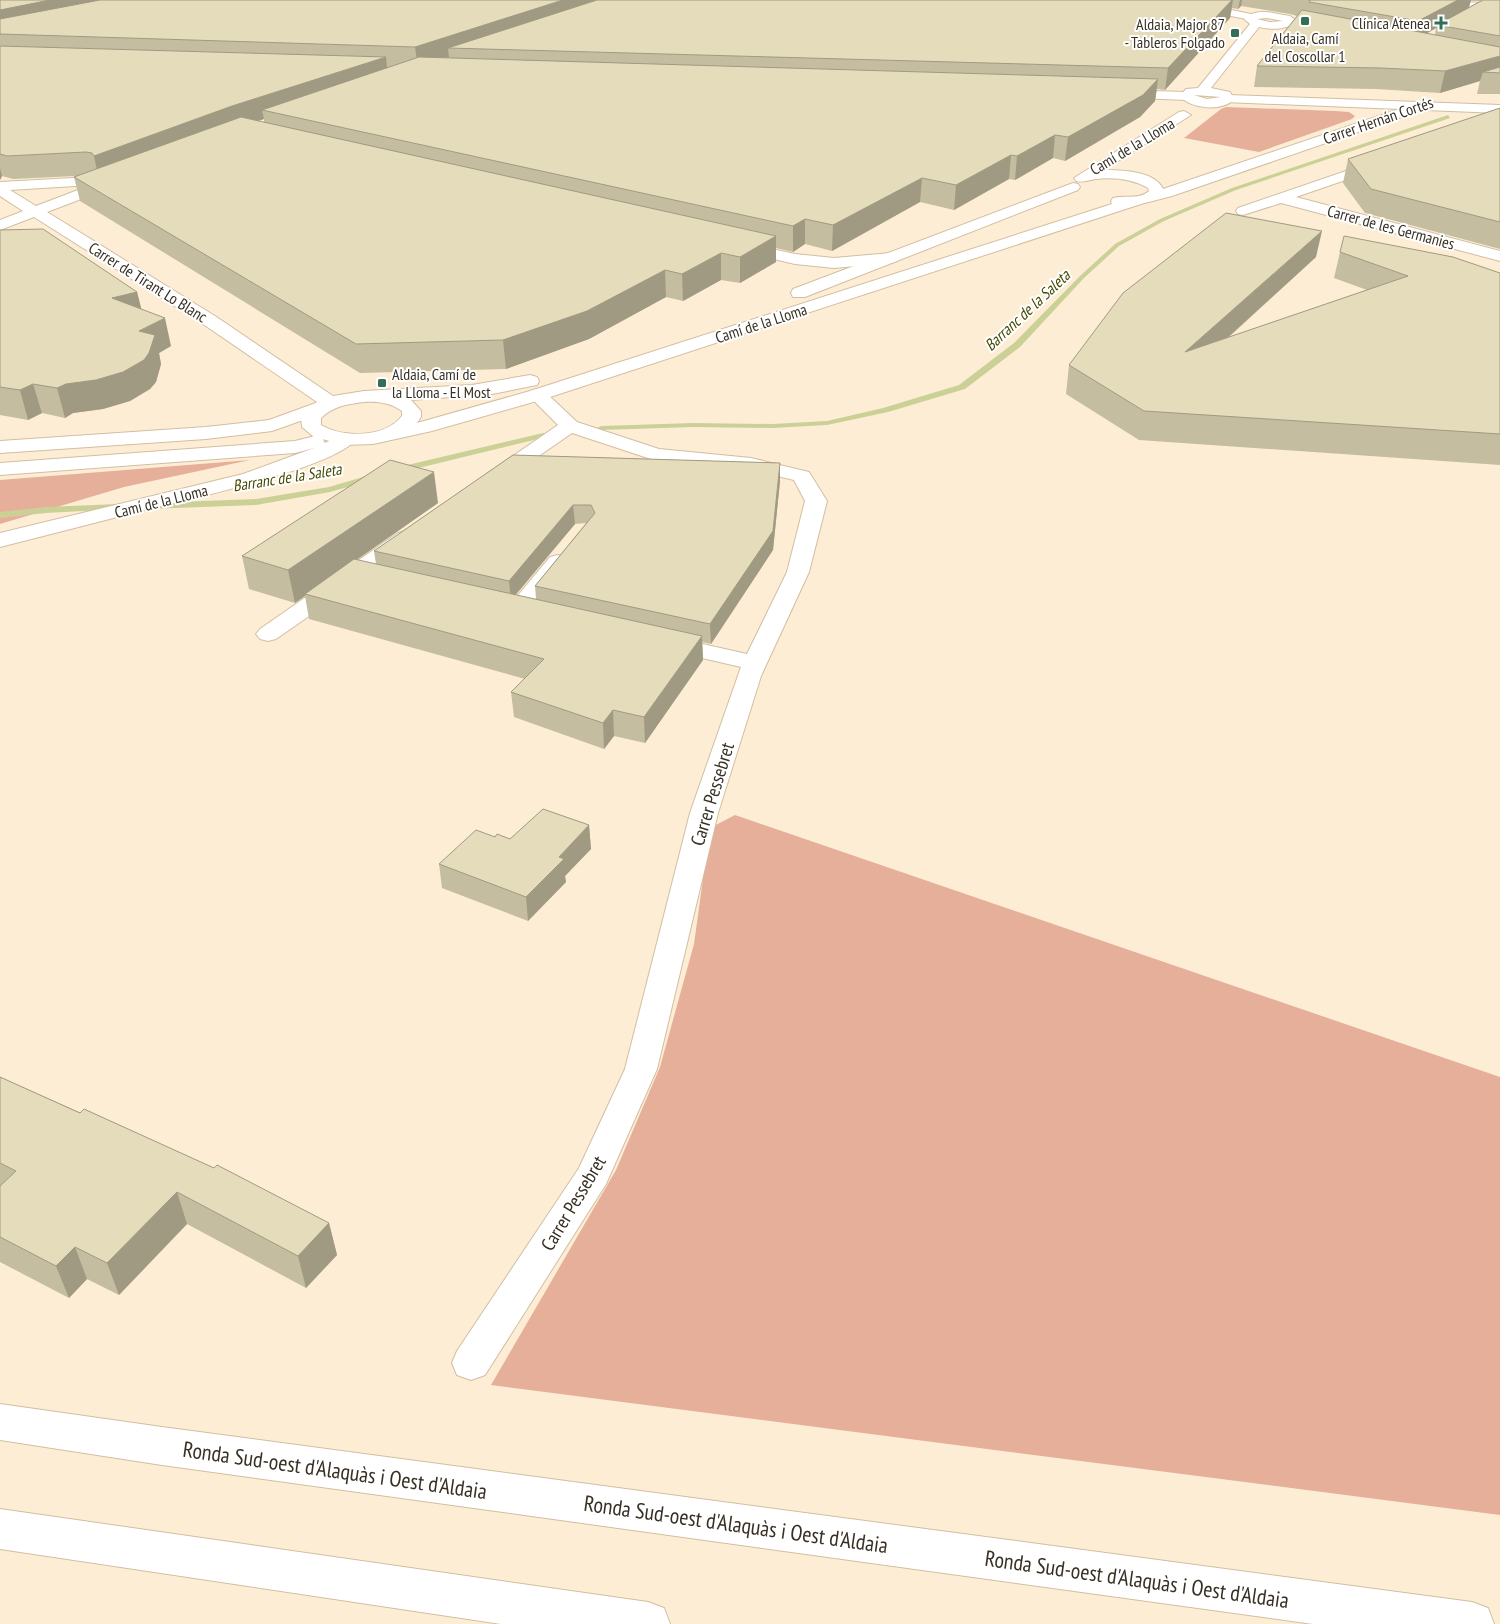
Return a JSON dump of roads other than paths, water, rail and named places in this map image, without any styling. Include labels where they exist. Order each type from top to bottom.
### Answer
[{"type":"street","points":[[1166,0],[1254,20],[1275,16],[1294,23]]},
{"type":"street","points":[[1372,0],[1492,4]]},
{"type":"street","points":[[1474,15],[1492,4]]},
{"type":"street","points":[[1261,39],[1275,16]]},
{"type":"street","name":"Camí de la Lloma","points":[[1154,150],[1184,115],[1196,96],[1254,20]]},
{"type":"street","points":[[1223,92],[1362,104],[1500,109]]},
{"type":"street","points":[[1106,93],[1196,96],[1213,102],[1223,92],[1383,99],[1440,99]]},
{"type":"street","name":"Carrer Hernán Cortés","points":[[1146,185],[1167,193],[1260,160],[1387,119],[1416,107],[1460,94]]},
{"type":"street","points":[[1362,104],[1379,109],[1387,119]]},
{"type":"street","name":"Carrer Hernán Cortés","points":[[1452,107],[1492,122]]},
{"type":"street","name":"Camí de la Lloma","points":[[364,396],[433,393],[512,385],[576,369],[698,331],[891,258],[1083,190],[1184,115]]},
{"type":"street","points":[[1243,211],[1391,159]]},
{"type":"street","name":"Camí de la Lloma","points":[[0,469],[295,447],[340,439],[365,439],[425,427],[537,395],[1136,201],[1146,185],[1135,174],[1143,162]]},
{"type":"street","points":[[1083,190],[1112,174],[1146,185]]},
{"type":"street","points":[[0,186],[84,182],[128,176],[0,226]]},
{"type":"street","name":"Carrer de Tirant Lo Blanc","points":[[0,190],[209,320],[295,376],[322,408],[312,427],[324,436],[340,439]]},
{"type":"street","points":[[1083,190],[1136,201]]},
{"type":"street","name":"Carrer de les Germanies","points":[[1281,198],[1500,256]]},
{"type":"street","points":[[727,244],[795,259],[834,264],[891,258]]},
{"type":"street","points":[[58,245],[91,246]]},
{"type":"street","points":[[795,259],[806,272],[807,290]]},
{"type":"street","name":"Carrer de Tirant Lo Blanc","points":[[295,376],[364,396]]},
{"type":"street","name":"Carrer Pessebret","points":[[471,1363],[594,1174],[641,1069],[704,813],[750,676],[798,572],[816,502],[802,476],[750,464],[657,455],[570,426],[537,395]]},
{"type":"street","points":[[0,447],[206,433],[272,425],[364,396],[398,400],[407,405],[411,411],[411,417],[406,424],[384,435]]},
{"type":"street","name":"Camí de la Lloma","points":[[200,453],[277,434],[322,408]]},
{"type":"street","points":[[477,488],[514,466],[570,426]]},
{"type":"street","name":"Camí de la Lloma","points":[[0,540],[250,478],[320,453],[340,439]]},
{"type":"street","points":[[268,634],[424,525]]},
{"type":"street","points":[[518,610],[572,545]]},
{"type":"street","points":[[355,574],[384,581]]},
{"type":"street","points":[[642,638],[756,663]]},
{"type":"street","name":"Ronda Sud-oest d'Alaquàs i Oest d'Aldaia","points":[[0,1422],[162,1446],[1472,1624]]},
{"type":"street","points":[[0,1530],[648,1624]]},
{"type":"waterway","name":"Barranc de la Saleta","points":[[601,428],[693,425],[773,426],[827,423],[885,410],[962,387],[1017,345],[1082,277],[1117,245],[1162,220],[1234,189],[1448,117]]},
{"type":"waterway","name":"Barranc de la Saleta","points":[[398,470],[543,435]]},
{"type":"waterway","name":"Barranc de la Saleta","points":[[149,506],[256,502],[330,489],[373,477]]},
{"type":"waterway","name":"Barranc de la Saleta","points":[[0,515],[46,510],[118,507]]},
{"type":"place","name":"Aldaia, Camí del Coscollar 1","points":[[1305,21]]},
{"type":"place","name":"Clínica Atenea","points":[[1441,23]]},
{"type":"place","name":"Aldaia, Major 87 - Tableros Folgado","points":[[1235,33]]},
{"type":"place","name":"Aldaia, Camí de la Lloma - El Most","points":[[382,383]]}]
